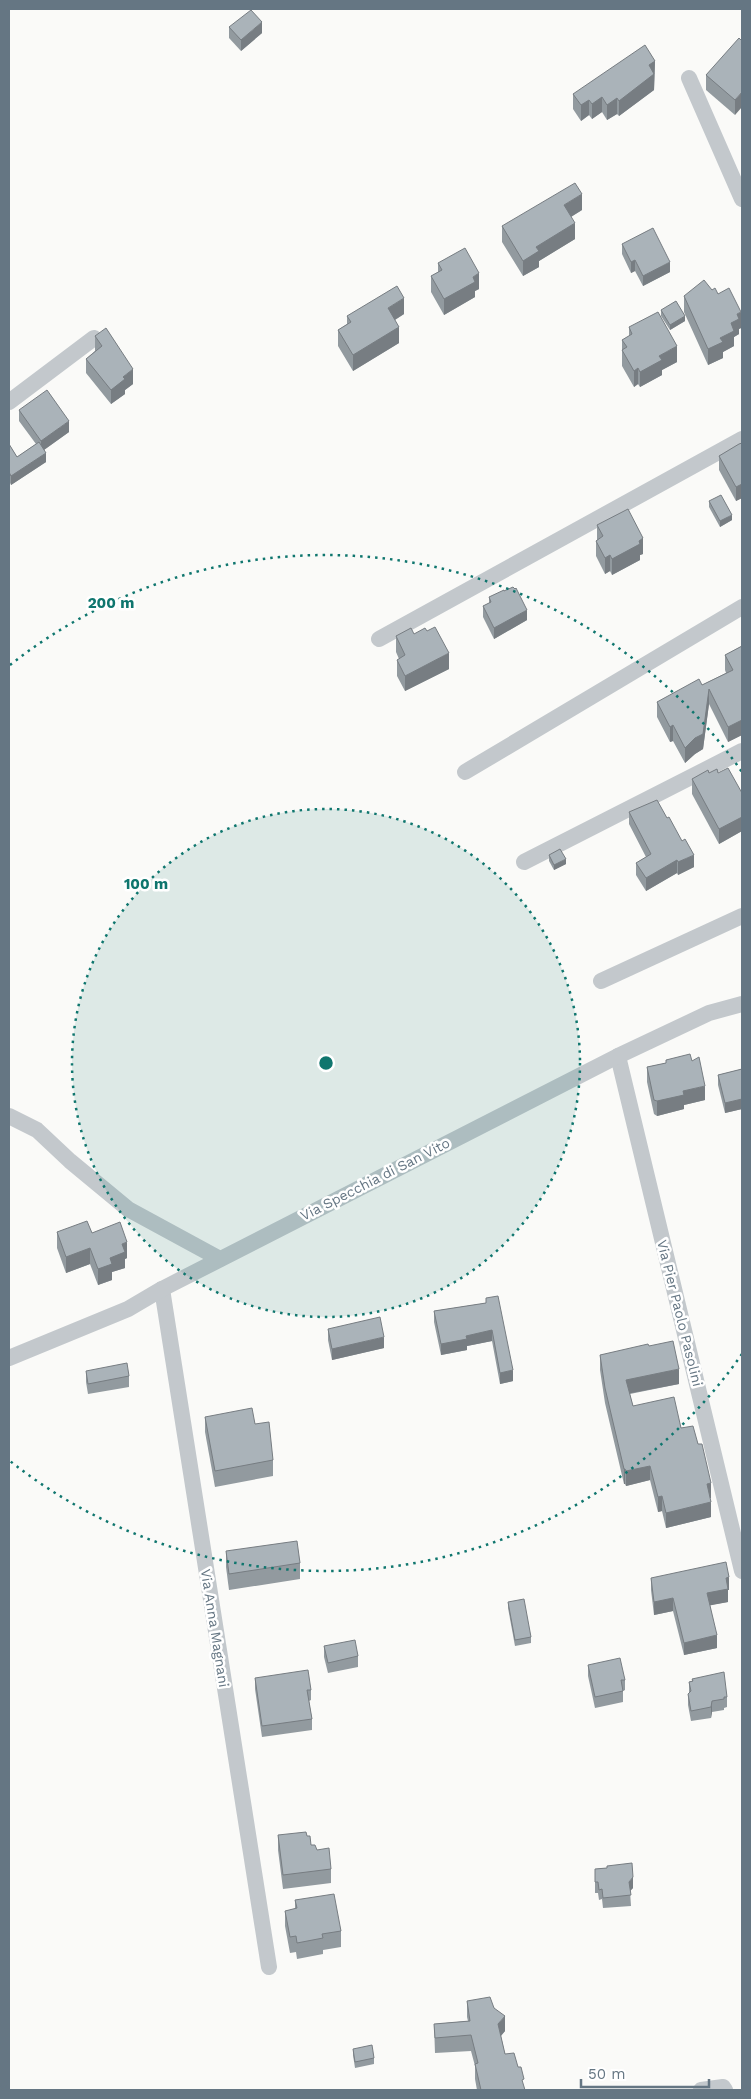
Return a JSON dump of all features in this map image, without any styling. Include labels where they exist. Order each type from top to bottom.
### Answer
[{"type":"street","points":[[688,78],[742,199]]},
{"type":"street","points":[[9,402],[94,338]]},
{"type":"street","points":[[379,639],[742,439]]},
{"type":"street","points":[[465,772],[742,607]]},
{"type":"street","points":[[524,862],[742,751]]},
{"type":"street","points":[[601,981],[742,916]]},
{"type":"street","name":"Via Specchia di San Vito","points":[[9,1358],[128,1309],[220,1259],[618,1056],[709,1013],[742,1004]]},
{"type":"street","name":"Via Pier Paolo Pasolini","points":[[618,1056],[742,1571]]},
{"type":"street","points":[[9,1116],[37,1130],[70,1161],[128,1209],[220,1259]]},
{"type":"street","name":"Via Anna Magnani","points":[[162,1289],[269,1967]]},
{"type":"street","points":[[701,2090],[723,2087],[725,2090]]},
{"type":"building","points":[[251,10],[262,22],[241,40],[229,27]]},
{"type":"building","points":[[739,38],[742,41],[742,92],[735,100],[706,75]]},
{"type":"building","points":[[645,45],[655,61],[649,65],[654,74],[619,101],[617,98],[607,105],[602,97],[592,104],[589,100],[581,105],[573,94]]},
{"type":"building","points":[[575,183],[582,194],[564,205],[575,223],[536,247],[539,251],[523,261],[502,226]]},
{"type":"building","points":[[653,228],[670,262],[643,276],[635,260],[631,262],[622,244]]},
{"type":"building","points":[[465,248],[479,273],[473,277],[475,282],[444,299],[431,276],[442,270],[438,263]]},
{"type":"building","points":[[704,280],[712,290],[715,288],[718,294],[729,288],[741,312],[737,314],[739,319],[731,323],[734,331],[720,338],[723,342],[708,349],[684,296]]},
{"type":"building","points":[[397,286],[404,298],[388,308],[399,327],[353,355],[338,330],[351,322],[347,316]]},
{"type":"building","points":[[676,301],[685,316],[670,325],[661,310]]},
{"type":"building","points":[[658,312],[677,346],[659,356],[662,360],[640,372],[638,368],[634,371],[622,350],[627,347],[622,340],[632,334],[629,327]]},
{"type":"building","points":[[106,328],[133,369],[123,377],[125,379],[111,390],[86,359],[102,346],[95,336]]},
{"type":"building","points":[[47,390],[69,421],[41,441],[19,410]]},
{"type":"building","points":[[39,442],[46,453],[11,476],[9,472],[9,444],[17,457]]},
{"type":"building","points":[[742,443],[742,484],[736,487],[719,456]]},
{"type":"building","points":[[721,495],[732,515],[720,521],[709,501]]},
{"type":"building","points":[[628,509],[643,538],[639,541],[640,544],[612,559],[610,555],[605,558],[596,541],[603,536],[597,525]]},
{"type":"building","points":[[513,587],[516,588],[527,610],[494,628],[483,606],[491,602],[489,597]]},
{"type":"building","points":[[435,627],[449,653],[405,676],[397,660],[405,655],[396,636],[411,628],[414,634],[425,628],[427,631]]},
{"type":"building","points":[[742,646],[742,720],[728,727],[709,689],[703,734],[695,738],[685,748],[673,725],[670,727],[657,702],[699,679],[702,685],[733,670],[725,655]]},
{"type":"building","points":[[728,768],[742,793],[742,817],[719,829],[692,779],[708,770],[709,773],[717,769],[718,773]]},
{"type":"building","points":[[657,800],[682,841],[685,839],[694,855],[678,862],[677,860],[646,878],[636,863],[651,854],[629,812]]},
{"type":"building","points":[[560,849],[566,859],[554,865],[549,855]]},
{"type":"building","points":[[690,1054],[692,1061],[699,1057],[705,1086],[683,1091],[684,1095],[654,1100],[647,1067],[666,1063],[666,1060]]},
{"type":"building","points":[[742,1069],[742,1099],[725,1103],[718,1075]]},
{"type":"building","points":[[87,1221],[92,1233],[120,1222],[127,1242],[122,1244],[125,1252],[110,1258],[112,1264],[98,1269],[90,1248],[66,1257],[57,1232]]},
{"type":"building","points":[[498,1296],[513,1370],[500,1373],[492,1330],[466,1336],[467,1339],[441,1344],[434,1311],[486,1303],[486,1298]]},
{"type":"building","points":[[380,1317],[384,1337],[332,1349],[328,1329]]},
{"type":"building","points":[[673,1341],[679,1369],[626,1380],[633,1406],[674,1397],[681,1428],[693,1426],[698,1444],[702,1444],[711,1483],[707,1484],[711,1502],[666,1513],[662,1496],[658,1497],[650,1466],[626,1471],[624,1469],[605,1388],[600,1355],[648,1344],[649,1346]]},
{"type":"building","points":[[127,1363],[129,1376],[88,1384],[86,1371]]},
{"type":"building","points":[[252,1408],[255,1424],[269,1422],[273,1460],[215,1471],[205,1417]]},
{"type":"building","points":[[297,1541],[300,1563],[229,1574],[226,1551]]},
{"type":"building","points":[[726,1562],[729,1577],[726,1578],[728,1589],[707,1593],[717,1635],[684,1643],[673,1598],[654,1602],[651,1578]]},
{"type":"building","points":[[524,1599],[531,1637],[515,1640],[508,1602]]},
{"type":"building","points":[[355,1640],[358,1656],[328,1663],[324,1646]]},
{"type":"building","points":[[620,1658],[625,1680],[621,1680],[623,1691],[595,1697],[588,1665]]},
{"type":"building","points":[[308,1670],[311,1690],[307,1690],[312,1719],[262,1726],[255,1678]]},
{"type":"building","points":[[724,1672],[727,1697],[712,1701],[711,1707],[691,1711],[688,1694],[691,1691],[689,1682],[693,1681],[692,1679]]},
{"type":"building","points":[[306,1832],[307,1836],[310,1836],[311,1845],[315,1845],[317,1850],[329,1848],[331,1869],[283,1875],[278,1835]]},
{"type":"building","points":[[632,1863],[633,1877],[629,1882],[631,1895],[603,1898],[602,1889],[599,1890],[598,1882],[595,1882],[595,1869]]},
{"type":"building","points":[[334,1894],[341,1931],[322,1934],[323,1938],[297,1943],[296,1936],[290,1937],[285,1911],[297,1908],[295,1900]]},
{"type":"building","points":[[490,1997],[494,2008],[505,2016],[498,2024],[505,2054],[514,2053],[518,2067],[521,2067],[525,2090],[481,2090],[475,2064],[478,2063],[471,2035],[435,2038],[434,2024],[470,2021],[467,2001]]},
{"type":"building","points":[[372,2045],[374,2058],[355,2062],[353,2049]]}]
